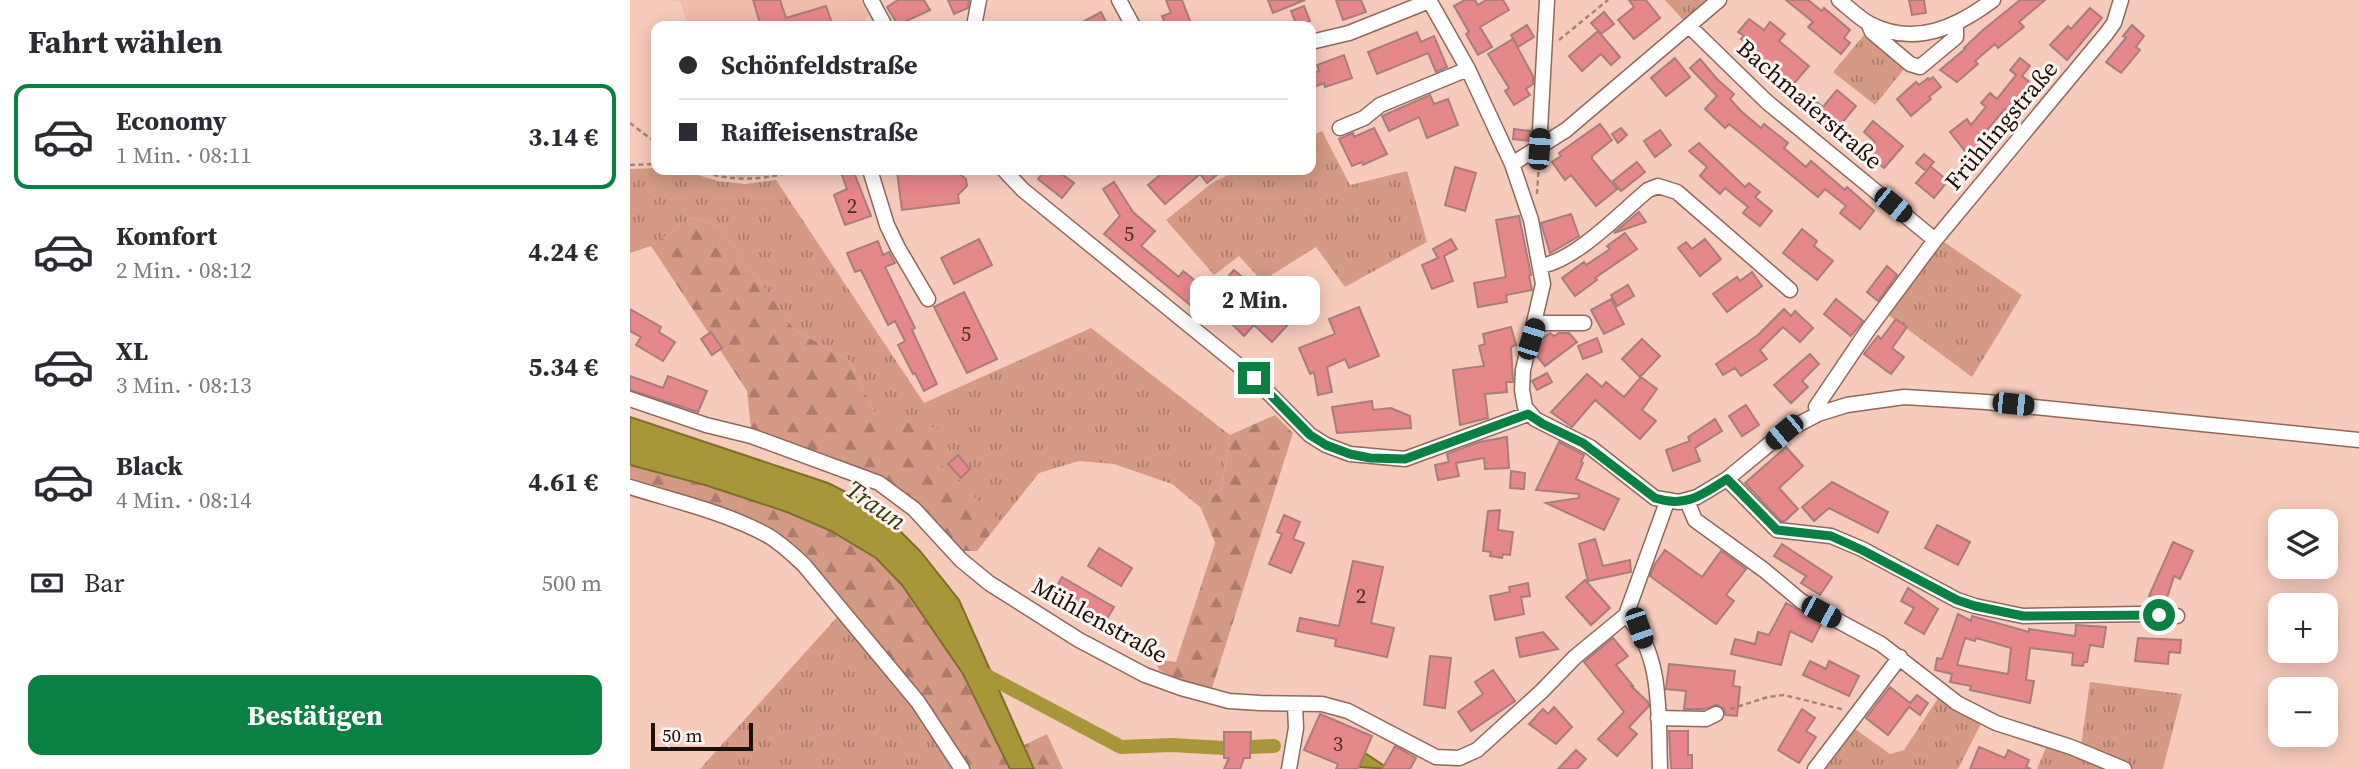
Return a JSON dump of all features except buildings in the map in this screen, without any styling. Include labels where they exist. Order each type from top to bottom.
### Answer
[{"type":"street","points":[[871,0],[882,21]]},
{"type":"street","points":[[975,21],[979,0]]},
{"type":"street","points":[[1119,0],[1130,21]]},
{"type":"street","points":[[1316,41],[1349,33],[1429,0],[1468,69],[1512,164],[1531,220],[1542,266],[1543,293],[1525,357],[1522,380],[1523,400],[1528,414],[1583,443],[1655,498],[1667,502],[1687,501],[1727,479],[1784,432],[1818,414],[1864,402],[1904,397],[1986,402],[2359,440]]},
{"type":"street","points":[[1539,149],[1547,0]]},
{"type":"street","points":[[1512,164],[1566,130],[1719,0]]},
{"type":"street","points":[[1839,0],[1868,23],[1910,33],[1942,30],[1968,19],[1993,0]]},
{"type":"street","name":"Frühlingstraße","points":[[1818,414],[1816,407],[1868,330],[1935,240],[2106,34],[2114,23],[2120,0]]},
{"type":"street","points":[[1868,23],[1872,32],[1916,67],[1920,67],[1956,37],[1956,24]]},
{"type":"street","name":"Bachmaierstraße","points":[[1690,27],[1767,102],[1935,240]]},
{"type":"street","points":[[1340,128],[1364,118],[1380,105],[1468,69]]},
{"type":"street","points":[[872,175],[887,225],[928,299]]},
{"type":"street","points":[[1009,175],[1023,190],[1254,378],[1310,435],[1326,445],[1370,458],[1405,459],[1528,414]]},
{"type":"street","points":[[1542,266],[1557,263],[1574,253],[1648,190],[1658,186],[1677,192],[1790,290]]},
{"type":"street","points":[[1536,321],[1584,323]]},
{"type":"street","name":"Mühlenstraße","points":[[630,399],[706,425],[751,436],[879,483],[914,509],[961,560],[989,583],[1079,640],[1145,675],[1230,701],[1322,704],[1348,711],[1436,757],[1459,758],[1477,750],[1575,657],[1626,615]]},
{"type":"street","points":[[1727,479],[1777,530],[1831,536],[1957,600],[1975,606],[2023,616],[2177,616]]},
{"type":"street","points":[[630,487],[746,526],[768,536],[788,550],[804,565],[918,702],[962,769]]},
{"type":"street","points":[[1687,501],[1695,520],[1764,570],[1801,601],[1881,644],[1957,703],[1982,716],[2071,747],[2123,769]]},
{"type":"street","points":[[1660,769],[1656,677],[1639,628],[1626,615],[1667,502]]},
{"type":"street","points":[[1815,769],[1900,657]]},
{"type":"street","points":[[1289,769],[1296,728],[1295,704]]},
{"type":"street","points":[[1658,718],[1706,719],[1716,713]]},
{"type":"path","points":[[1546,51],[1608,0]]},
{"type":"path","points":[[630,123],[651,139]]},
{"type":"path","points":[[1531,220],[1535,216],[1539,149]]},
{"type":"path","points":[[630,165],[651,164]]},
{"type":"path","points":[[715,175],[730,179],[781,175]]},
{"type":"path","points":[[1716,713],[1768,697],[1784,695],[1857,714]]},
{"type":"shaded area","points":[[668,0],[861,0],[869,15],[866,21],[686,21],[680,1]]},
{"type":"shaded area","points":[[730,175],[767,175],[763,176],[731,178]]},
{"type":"shaded area","points":[[630,417],[828,483],[876,507],[920,551],[959,600],[1034,769],[1010,769],[963,674],[902,585],[876,558],[831,531],[787,512],[705,485],[630,465]]},
{"type":"shaded area","points":[[1365,753],[1389,769],[1359,767]]},
{"type":"green space","points":[[1665,0],[1708,0],[1684,21]]},
{"type":"green space","points":[[1864,35],[1905,68],[1875,105],[1833,72]]},
{"type":"green space","points":[[1322,131],[1350,185],[1407,171],[1427,242],[1345,287],[1316,247],[1262,281],[1239,256],[1214,275],[1166,220],[1212,183],[1228,175],[1316,175],[1316,134]]},
{"type":"green space","points":[[651,168],[651,175],[698,175],[718,181],[745,184],[776,180],[924,403],[1091,328],[1230,435],[1222,488],[1201,508],[1172,484],[1114,464],[1079,461],[1039,473],[1000,522],[935,460],[876,416],[850,361],[794,329],[719,226],[691,218],[651,246],[630,253],[630,169]]},
{"type":"green space","points":[[691,218],[719,226],[794,329],[850,361],[876,416],[941,429],[936,460],[1000,522],[977,551],[961,551],[913,501],[751,429],[747,391],[651,246]]},
{"type":"green space","points":[[1944,242],[2022,295],[1972,377],[1887,314]]},
{"type":"green space","points":[[1275,415],[1293,433],[1212,688],[1183,681],[1159,670],[1155,659],[1176,662],[1215,543],[1201,508],[1222,488],[1230,435]]},
{"type":"green space","points":[[630,465],[705,485],[787,512],[831,531],[876,558],[902,585],[963,674],[1010,769],[966,769],[790,547],[630,483]]},
{"type":"green space","points":[[839,615],[891,675],[957,769],[700,769]]},
{"type":"green space","points":[[2090,682],[2182,694],[2163,769],[2133,769],[2081,746]]},
{"type":"green space","points":[[1940,695],[1983,720],[1958,769],[1819,769],[1851,726],[1890,754],[1904,750]]},
{"type":"green space","points":[[1047,734],[1063,769],[1034,769],[1022,746]]},
{"type":"green space","points":[[2047,745],[2111,769],[2037,769]]},
{"type":"waterway","points":[[978,671],[1121,747],[1172,745],[1224,748]]},
{"type":"waterway","points":[[1250,747],[1274,746]]},
{"type":"route","points":[[1254,378],[1310,435],[1326,445],[1350,454],[1391,460],[1405,459],[1528,414],[1590,447],[1655,498],[1667,502],[1687,501],[1727,479],[1771,527],[1783,531],[1823,533],[1831,536],[1957,600],[1975,606],[2007,614],[2041,617],[2159,615]]},
{"type":"water label","name":"Traun","points":[[876,505]]}]
